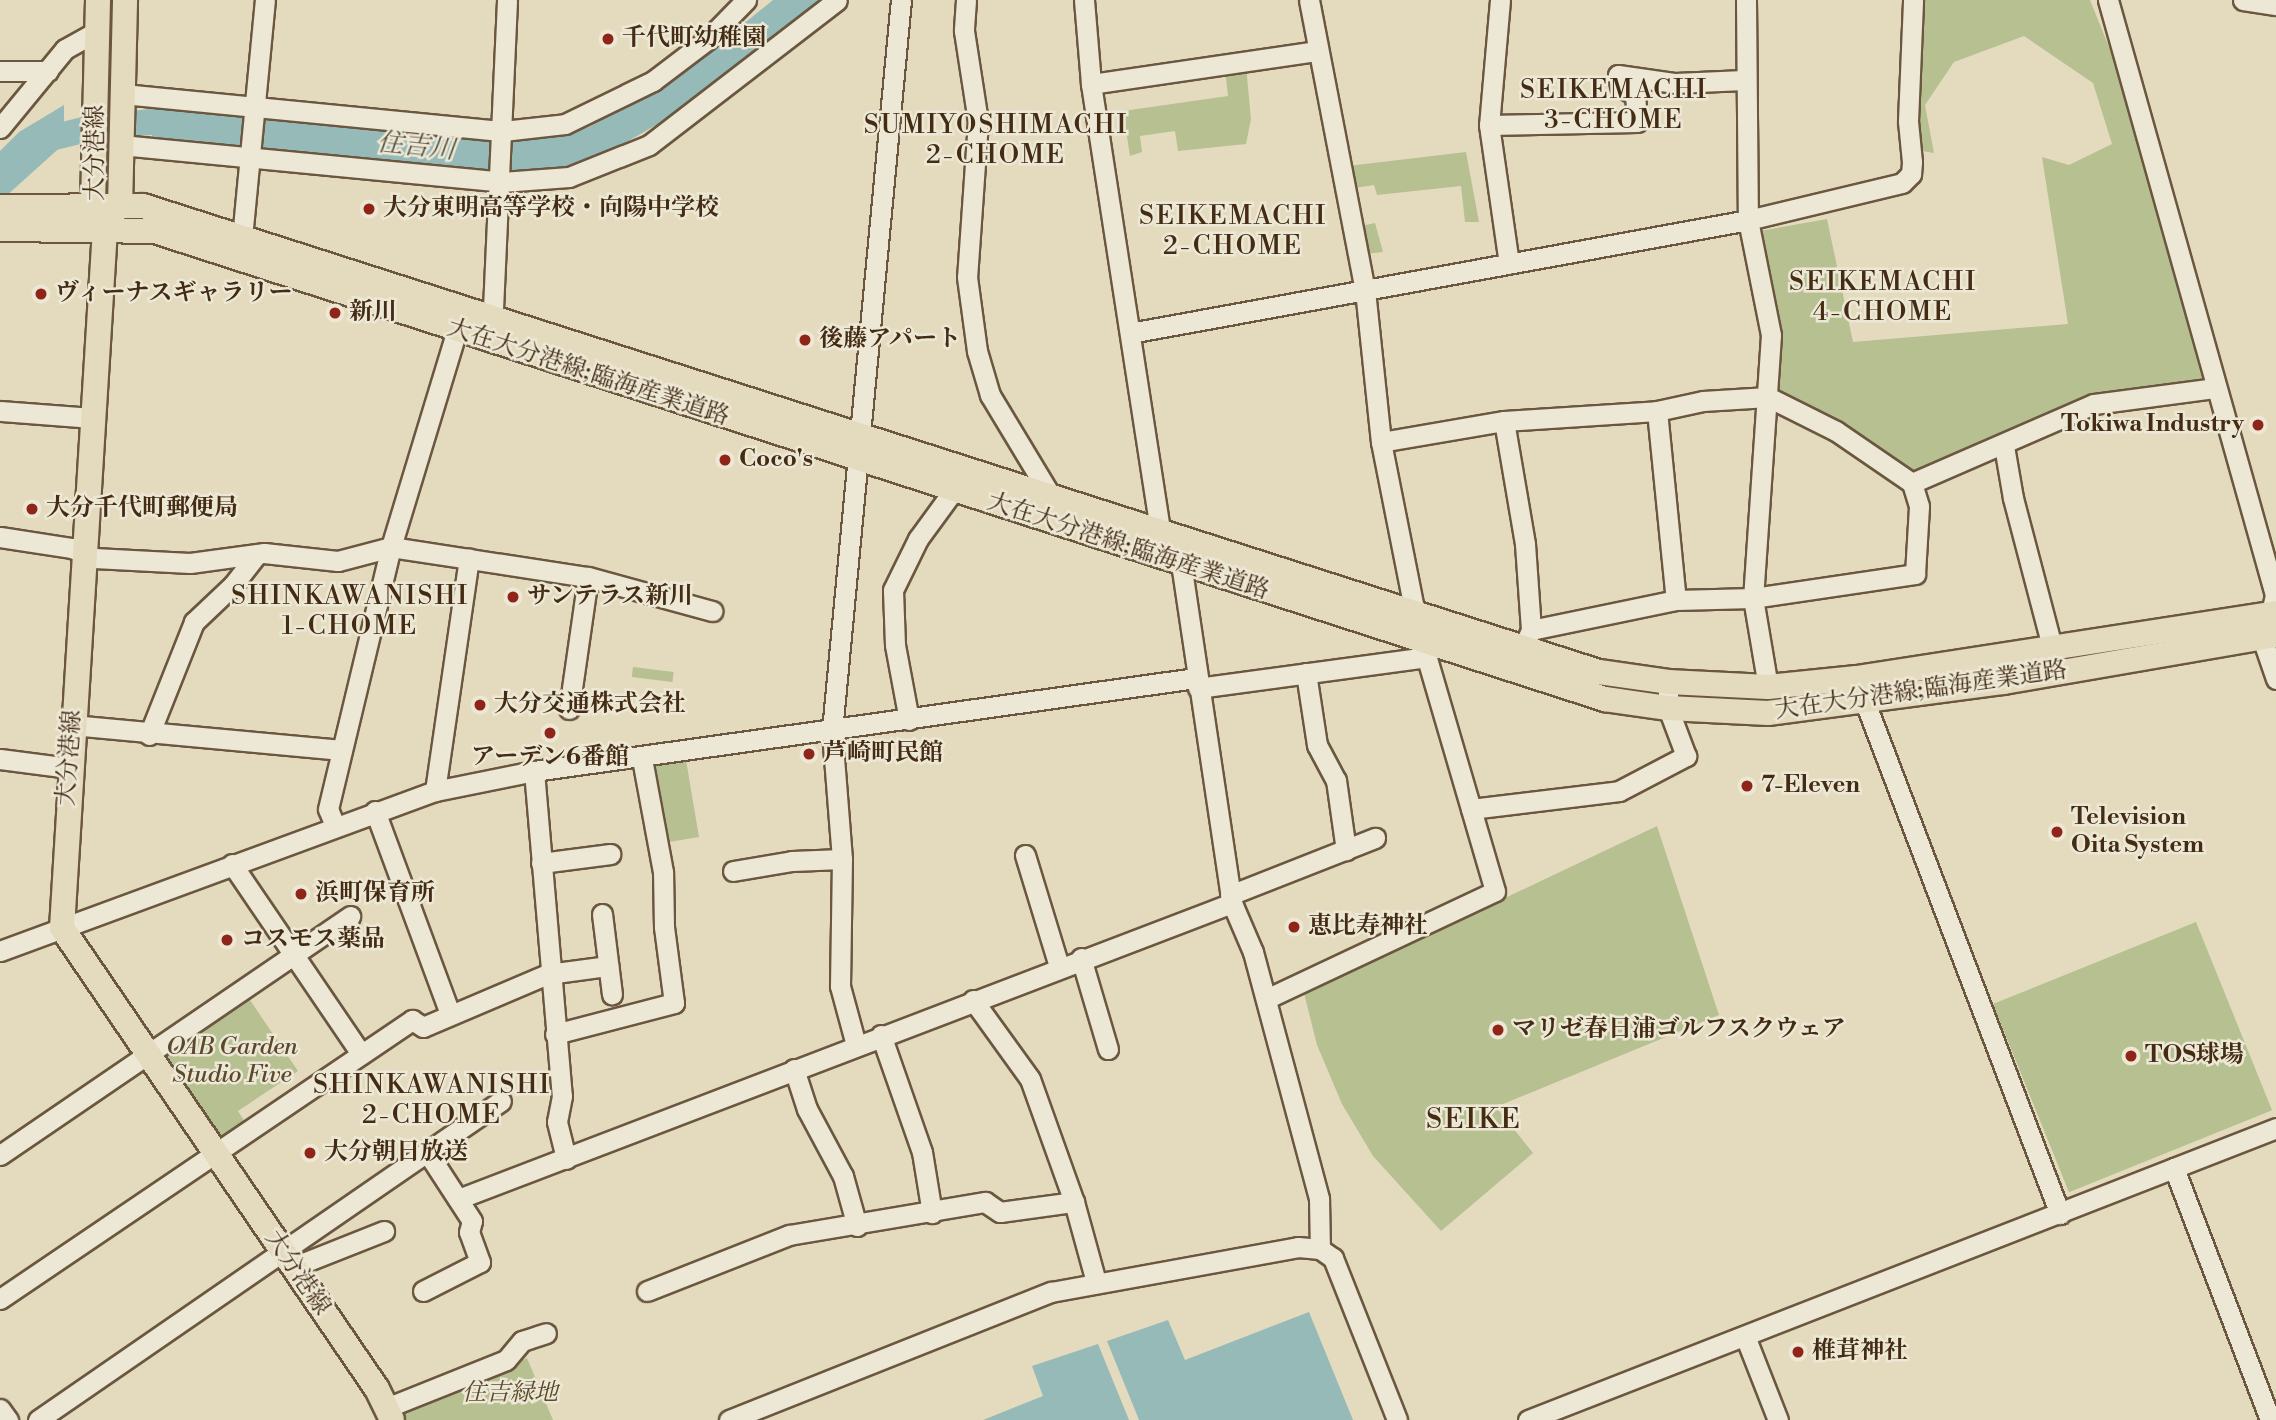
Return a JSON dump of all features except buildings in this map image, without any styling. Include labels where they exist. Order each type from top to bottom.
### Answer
[{"type":"main road","name":"大分港線","points":[[98,0],[93,206],[105,229],[69,768],[62,928],[288,1260],[389,1414]]},
{"type":"main road","name":"大分港線","points":[[120,207],[125,0]]},
{"type":"main road","name":"大在大分港線;臨海産業道路","points":[[1,214],[93,206],[143,206],[242,238],[460,320]]},
{"type":"main road","points":[[105,229],[120,207]]},
{"type":"main road","name":"大在大分港線;臨海産業道路","points":[[1,214],[105,229],[155,231],[860,435],[1054,501],[1415,614],[1527,639],[1599,672],[1668,682],[1768,687],[1857,678],[2052,648],[2272,625]]},
{"type":"main road","name":"大在大分港線;臨海産業道路","points":[[492,330],[857,460],[1181,564],[1425,650],[1595,696],[1668,709],[1768,713],[1863,703],[2272,625]]},
{"type":"street","points":[[242,238],[265,0]]},
{"type":"street","points":[[492,330],[502,179],[507,0]]},
{"type":"street","points":[[123,96],[503,133],[565,124],[653,81],[707,40],[746,0]]},
{"type":"street","points":[[122,143],[502,179],[569,177],[649,145],[837,0]]},
{"type":"street","points":[[856,1045],[840,986],[842,859],[832,731],[901,0]]},
{"type":"street","points":[[966,0],[964,31],[978,121],[967,277],[978,351],[990,395],[1054,501]]},
{"type":"street","points":[[1084,0],[1091,84],[1161,534],[1181,564],[1231,899],[1266,999],[1319,1199],[1320,1249]]},
{"type":"street","points":[[1309,0],[1365,290],[1381,442],[1415,614]]},
{"type":"street","points":[[1500,0],[1489,125],[1509,264]]},
{"type":"street","points":[[1746,0],[1744,80],[1748,220],[1770,335],[1753,598],[1768,687]]},
{"type":"street","points":[[1130,333],[1748,220],[1889,188],[1911,174],[1908,121],[1913,0]]},
{"type":"street","points":[[2108,0],[2275,595],[2272,625],[2276,679]]},
{"type":"street","points":[[2243,0],[2276,5]]},
{"type":"street","points":[[0,128],[65,48],[97,31]]},
{"type":"street","points":[[1091,84],[1317,51]]},
{"type":"street","points":[[0,71],[48,71]]},
{"type":"street","points":[[1489,125],[1636,122],[1636,95],[1620,86],[1618,75],[1675,83],[1744,80]]},
{"type":"street","points":[[335,826],[328,809],[391,547],[460,320]]},
{"type":"street","points":[[1912,482],[2004,446],[2094,404],[2216,388]]},
{"type":"street","points":[[1381,442],[1504,421],[1657,411],[1703,401],[1768,397],[1814,419],[1912,482],[1919,506],[1915,574],[1753,598],[1676,600],[1527,639],[1525,544],[1504,421]]},
{"type":"street","points":[[0,411],[93,418]]},
{"type":"street","points":[[1657,411],[1676,600]]},
{"type":"street","points":[[2004,446],[2052,648]]},
{"type":"street","points":[[909,720],[895,645],[893,590],[918,539],[953,491]]},
{"type":"street","points":[[0,537],[83,554],[190,563],[257,554],[338,561],[391,547],[588,577],[712,611]]},
{"type":"street","points":[[149,735],[194,622],[233,585],[257,554]]},
{"type":"street","points":[[435,791],[469,558]]},
{"type":"street","points":[[569,709],[588,577]]},
{"type":"street","points":[[0,951],[435,791],[534,771],[642,759],[909,720],[1197,683],[1306,673],[1425,650],[1495,891],[1266,999]]},
{"type":"street","points":[[1306,673],[1317,745],[1336,780],[1346,850]]},
{"type":"street","points":[[1857,678],[1863,703],[2060,1214]]},
{"type":"street","points":[[1471,809],[1619,791],[1686,756],[1668,709],[1668,682]]},
{"type":"street","points":[[72,725],[149,735],[342,750]]},
{"type":"street","points":[[0,759],[69,768]]},
{"type":"street","points":[[555,1034],[674,1003],[664,927],[674,883],[642,759]]},
{"type":"street","points":[[534,771],[548,974],[562,1096],[558,1122],[566,1159]]},
{"type":"street","points":[[375,811],[450,1014]]},
{"type":"street","points":[[458,1199],[1081,958],[1376,838]]},
{"type":"street","points":[[541,863],[610,854]]},
{"type":"street","points":[[1026,855],[1059,966]]},
{"type":"street","points":[[733,871],[792,861],[842,859]]},
{"type":"street","points":[[232,864],[361,1054]]},
{"type":"street","points":[[601,914],[612,994]]},
{"type":"street","points":[[0,1155],[350,916]]},
{"type":"street","points":[[1081,958],[1108,1049]]},
{"type":"street","points":[[0,1299],[412,1020],[423,1027],[548,974],[608,966]]},
{"type":"street","points":[[973,1000],[1030,1079],[1074,1202],[1096,1282]]},
{"type":"street","points":[[881,1035],[922,1152],[932,1213]]},
{"type":"street","points":[[794,1069],[807,1109],[844,1176],[857,1226]]},
{"type":"street","points":[[38,1420],[288,1260],[427,1152],[501,1101]]},
{"type":"street","points":[[1528,1420],[2276,1128]]},
{"type":"street","points":[[423,1291],[480,1262],[469,1232],[472,1221],[427,1152]]},
{"type":"street","points":[[2174,1168],[2270,1420]]},
{"type":"street","points":[[647,1291],[789,1235],[857,1226],[985,1202],[999,1212],[1074,1202]]},
{"type":"street","points":[[288,1260],[384,1231]]},
{"type":"street","points":[[729,1420],[1011,1306],[1096,1282],[1298,1247],[1320,1249],[1334,1258],[1397,1420]]},
{"type":"street","points":[[389,1414],[506,1360],[522,1341],[546,1333]]},
{"type":"street","points":[[1745,1336],[1778,1420]]},
{"type":"street","points":[[0,1409],[8,1420]]},
{"type":"green space","points":[[1922,0],[2090,0],[2113,57],[2204,385],[2094,398],[1912,478],[1773,395],[1775,332],[1760,231],[1827,219],[1853,342],[2068,324],[2042,157],[2069,165],[2112,144],[2093,83],[2024,36],[1954,62],[1925,105],[1934,153],[1916,150]]},
{"type":"green space","points":[[1246,66],[1251,119],[1246,144],[1178,151],[1175,131],[1140,136],[1142,152],[1130,156],[1123,111],[1228,96],[1225,69]]},
{"type":"green space","points":[[1466,152],[1479,222],[1465,222],[1461,186],[1377,195],[1374,185],[1354,188],[1348,166]]},
{"type":"green space","points":[[1375,223],[1383,252],[1366,254],[1361,226]]},
{"type":"green space","points":[[633,667],[674,672],[672,682],[632,677]]},
{"type":"green space","points":[[686,760],[699,837],[663,843],[651,769],[656,764]]},
{"type":"green space","name":"マリゼ春日浦ゴルフスクウェア","points":[[1657,826],[1719,1015],[1496,1107],[1533,1153],[1441,1231],[1373,1156],[1342,1104],[1317,1045],[1304,993]]},
{"type":"green space","name":"TOS球場","points":[[2196,922],[2272,1110],[2069,1192],[1993,1004]]},
{"type":"green space","name":"OAB Garden Studio Five","points":[[248,997],[298,1071],[238,1111],[245,1122],[222,1137],[168,1057],[170,1050]]},
{"type":"green space","name":"住吉緑地","points":[[527,1358],[553,1420],[401,1420],[400,1409]]},
{"type":"water","name":"住吉川","points":[[773,0],[822,0],[677,113],[616,148],[567,166],[490,173],[152,138],[153,105],[491,138],[555,137],[589,127],[682,74]]},
{"type":"water","points":[[64,105],[64,144],[30,167],[0,199],[0,151],[19,132]]},
{"type":"water","points":[[1309,1312],[1353,1420],[1139,1420],[1107,1341],[1168,1320],[1185,1360]]},
{"type":"water","points":[[1098,1344],[1129,1420],[983,1420],[1043,1396],[1032,1366]]},
{"type":"waterway","name":"住吉川","points":[[0,184],[51,138],[88,129],[158,121],[186,124]]},
{"type":"place","name":"千代町幼稚園","points":[[608,39]]},
{"type":"place","name":"大分東明高等学校・向陽中学校","points":[[369,209]]},
{"type":"place","name":"ヴィーナスギャラリー","points":[[41,294]]},
{"type":"place","name":"新川","points":[[335,313]]},
{"type":"place","name":"後藤アパート","points":[[805,340]]},
{"type":"place","name":"Tokiwa Industry","points":[[2258,425]]},
{"type":"place","name":"Coco's","points":[[725,460]]},
{"type":"place","name":"大分千代町郵便局","points":[[32,509]]},
{"type":"place","name":"サンテラス新川","points":[[513,597]]},
{"type":"place","name":"大分交通株式会社","points":[[480,705]]},
{"type":"place","name":"アーデン6番館","points":[[550,733]]},
{"type":"place","name":"芦崎町民館","points":[[809,754]]},
{"type":"place","name":"7-Eleven","points":[[1747,786]]},
{"type":"place","name":"Television Oita System","points":[[2057,832]]},
{"type":"place","name":"浜町保育所","points":[[301,894]]},
{"type":"place","name":"恵比寿神社","points":[[1294,927]]},
{"type":"place","name":"コスモス薬品","points":[[227,940]]},
{"type":"place","name":"マリゼ春日浦ゴルフスクウェア","points":[[1498,1030]]},
{"type":"place","name":"TOS球場","points":[[2131,1056]]},
{"type":"place","name":"大分朝日放送","points":[[310,1153]]},
{"type":"place","name":"椎茸神社","points":[[1798,1352]]},
{"type":"district","name":"SEIKEMACHI 3-CHOME","points":[[1614,106]]},
{"type":"district","name":"SUMIYOSHIMACHI 2-CHOME","points":[[996,141]]},
{"type":"district","name":"SEIKEMACHI 2-CHOME","points":[[1233,232]]},
{"type":"district","name":"SEIKEMACHI 4-CHOME","points":[[1883,298]]},
{"type":"district","name":"SHINKAWANISHI 1-CHOME","points":[[350,612]]},
{"type":"district","name":"SHINKAWANISHI 2-CHOME","points":[[432,1101]]},
{"type":"district","name":"SEIKE","points":[[1474,1120]]}]
